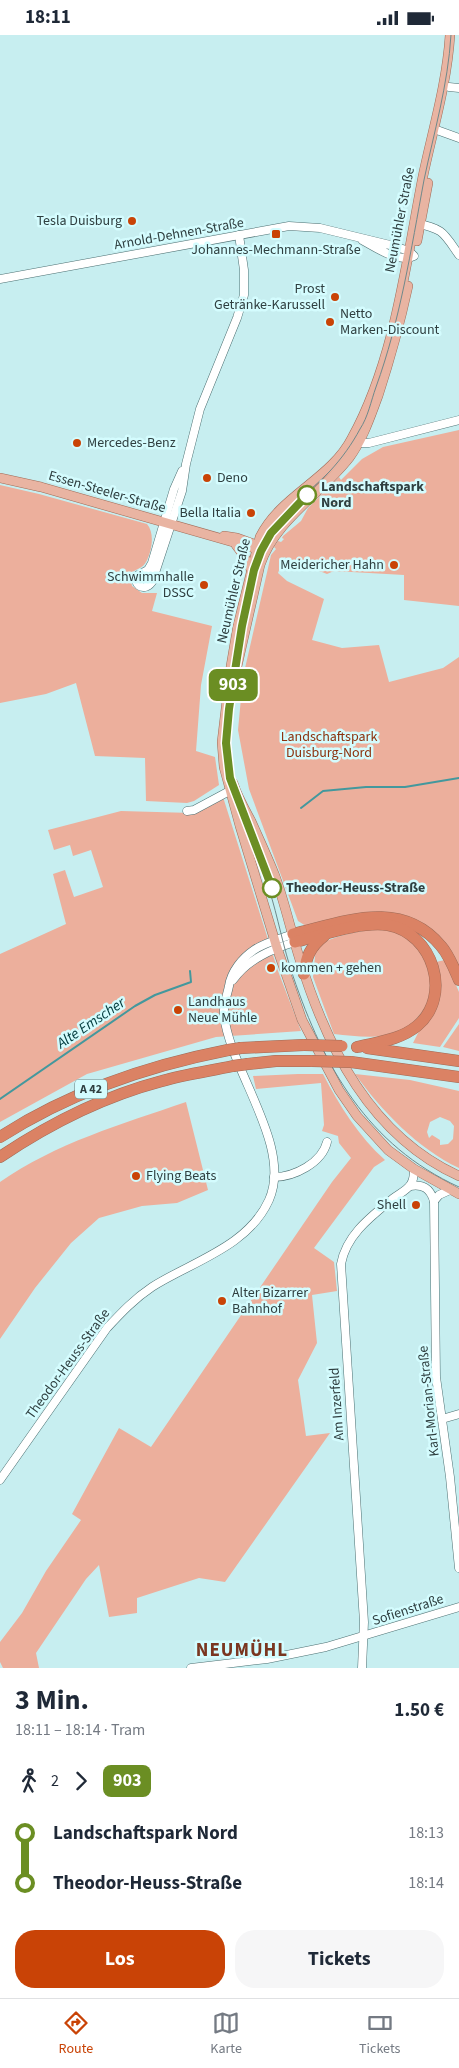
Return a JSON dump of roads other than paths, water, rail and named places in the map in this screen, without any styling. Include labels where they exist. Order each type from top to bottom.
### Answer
[{"type":"highway","points":[[294,938],[367,917],[386,916],[399,919],[414,924],[441,945],[449,956],[459,980]]},
{"type":"highway","points":[[294,938],[328,934],[372,925],[388,925],[414,937],[424,948],[432,963],[435,974],[434,999],[428,1013],[418,1025],[393,1039],[357,1047]]},
{"type":"highway","points":[[304,974],[309,950],[328,934]]},
{"type":"highway","name":"A 42","points":[[0,1137],[47,1110],[117,1078],[160,1065],[228,1050],[304,1045],[342,1046],[459,1061]]},
{"type":"highway","name":"A 42","points":[[0,1157],[54,1124],[108,1100],[161,1081],[233,1066],[276,1061],[351,1062],[459,1077]]},
{"type":"highway","points":[[437,1075],[459,1084]]},
{"type":"main road","name":"Neumühler Straße","points":[[450,35],[436,130],[410,255],[393,352],[366,429],[355,442],[282,507],[264,528],[256,547],[238,625],[225,708],[222,755],[276,944],[302,1020],[339,1090],[357,1116],[388,1150],[414,1169],[459,1194]]},
{"type":"main road","name":"Neumühler Straße","points":[[436,130],[449,87],[455,35]]},
{"type":"main road","name":"Neumühler Straße","points":[[355,442],[335,474],[284,526],[266,550],[258,573],[236,667],[230,709],[228,755],[232,789],[275,877],[304,974],[320,1019],[351,1080],[367,1103],[407,1142],[424,1156],[459,1177]]},
{"type":"main road","name":"Essen-Steeler-Straße","points":[[0,478],[41,487],[206,535],[266,550]]},
{"type":"main road","points":[[251,569],[235,541],[258,533],[264,528]]},
{"type":"street","points":[[449,87],[459,89]]},
{"type":"street","points":[[436,130],[459,138]]},
{"type":"street","points":[[417,223],[438,228],[444,233],[459,255]]},
{"type":"street","name":"Arnold-Dehnen-Straße","points":[[0,279],[289,226],[320,228],[362,240],[388,253],[410,255]]},
{"type":"street","points":[[168,523],[154,577],[148,586],[143,588],[136,581],[138,575],[148,570],[152,563],[168,523],[182,491],[186,464],[200,409],[237,318],[244,295],[244,270],[239,235]]},
{"type":"street","points":[[355,442],[376,441],[459,420]]},
{"type":"street","points":[[148,570],[152,572],[154,577]]},
{"type":"street","points":[[187,811],[194,810],[232,789]]},
{"type":"street","name":"Theodor-Heuss-Straße","points":[[0,1480],[121,1312],[153,1286],[222,1249],[258,1217],[268,1200],[274,1177],[274,1159],[270,1143],[229,1036],[225,1023],[224,1005],[233,972],[253,951],[294,938]]},
{"type":"street","points":[[274,1177],[286,1177],[301,1171],[323,1151],[327,1142]]},
{"type":"street","points":[[414,1169],[410,1186],[422,1185],[426,1187],[434,1201],[439,1195],[450,1189]]},
{"type":"street","name":"Am Inzerfeld","points":[[362,1668],[365,1637],[341,1264],[345,1247],[355,1233],[391,1200],[410,1186]]},
{"type":"street","name":"Karl-Morian-Straße","points":[[434,1201],[434,1354],[450,1477],[459,1568]]},
{"type":"street","points":[[442,1419],[459,1414]]},
{"type":"street","points":[[450,1477],[459,1476]]},
{"type":"street","name":"Sofienstraße","points":[[191,1668],[300,1653],[365,1637],[459,1607]]},
{"type":"waterway","name":"Alte Emscher","points":[[301,808],[323,791],[366,787],[405,787],[459,778]]},
{"type":"waterway","name":"Alte Emscher","points":[[0,1099],[135,1006],[155,995],[191,982],[190,971]]},
{"type":"tram line","points":[[451,35],[447,72],[404,285],[384,362],[365,419],[357,435],[330,471],[278,521],[261,544],[255,558],[229,678],[224,716],[224,736],[225,762],[229,783],[269,889],[286,954],[305,1009],[335,1072],[353,1100],[374,1126],[399,1149],[427,1170],[459,1187]]},
{"type":"tram line","name":"903","points":[[272,888],[230,778],[226,743],[229,709],[242,626],[254,570],[262,547],[271,533],[307,495]]},
{"type":"place","name":"Tesla Duisburg","points":[[132,221]]},
{"type":"place","name":"Johannes-Mechmann-Straße","points":[[276,234]]},
{"type":"place","name":"Prost Getränke-Karussell","points":[[335,297]]},
{"type":"place","name":"Netto Marken-Discount","points":[[330,322]]},
{"type":"place","name":"Mercedes-Benz","points":[[77,443]]},
{"type":"place","name":"Deno","points":[[207,478]]},
{"type":"place","name":"Landschaftspark Nord","points":[[307,495]]},
{"type":"place","name":"Bella Italia","points":[[251,513]]},
{"type":"place","name":"Meidericher Hahn","points":[[394,565]]},
{"type":"place","name":"Schwimmhalle DSSC","points":[[204,585]]},
{"type":"place","name":"Theodor-Heuss-Straße","points":[[272,888]]},
{"type":"place","name":"kommen + gehen","points":[[271,968]]},
{"type":"place","name":"Landhaus Neue Mühle","points":[[178,1010]]},
{"type":"place","name":"Flying Beats","points":[[136,1176]]},
{"type":"place","name":"Shell","points":[[416,1205]]},
{"type":"place","name":"Alter Bizarrer Bahnhof","points":[[222,1301]]},
{"type":"district","name":"NEUMÜHL","points":[[242,1650]]},
{"type":"park label","name":"Landschaftspark Duisburg-Nord","points":[[329,745]]}]
